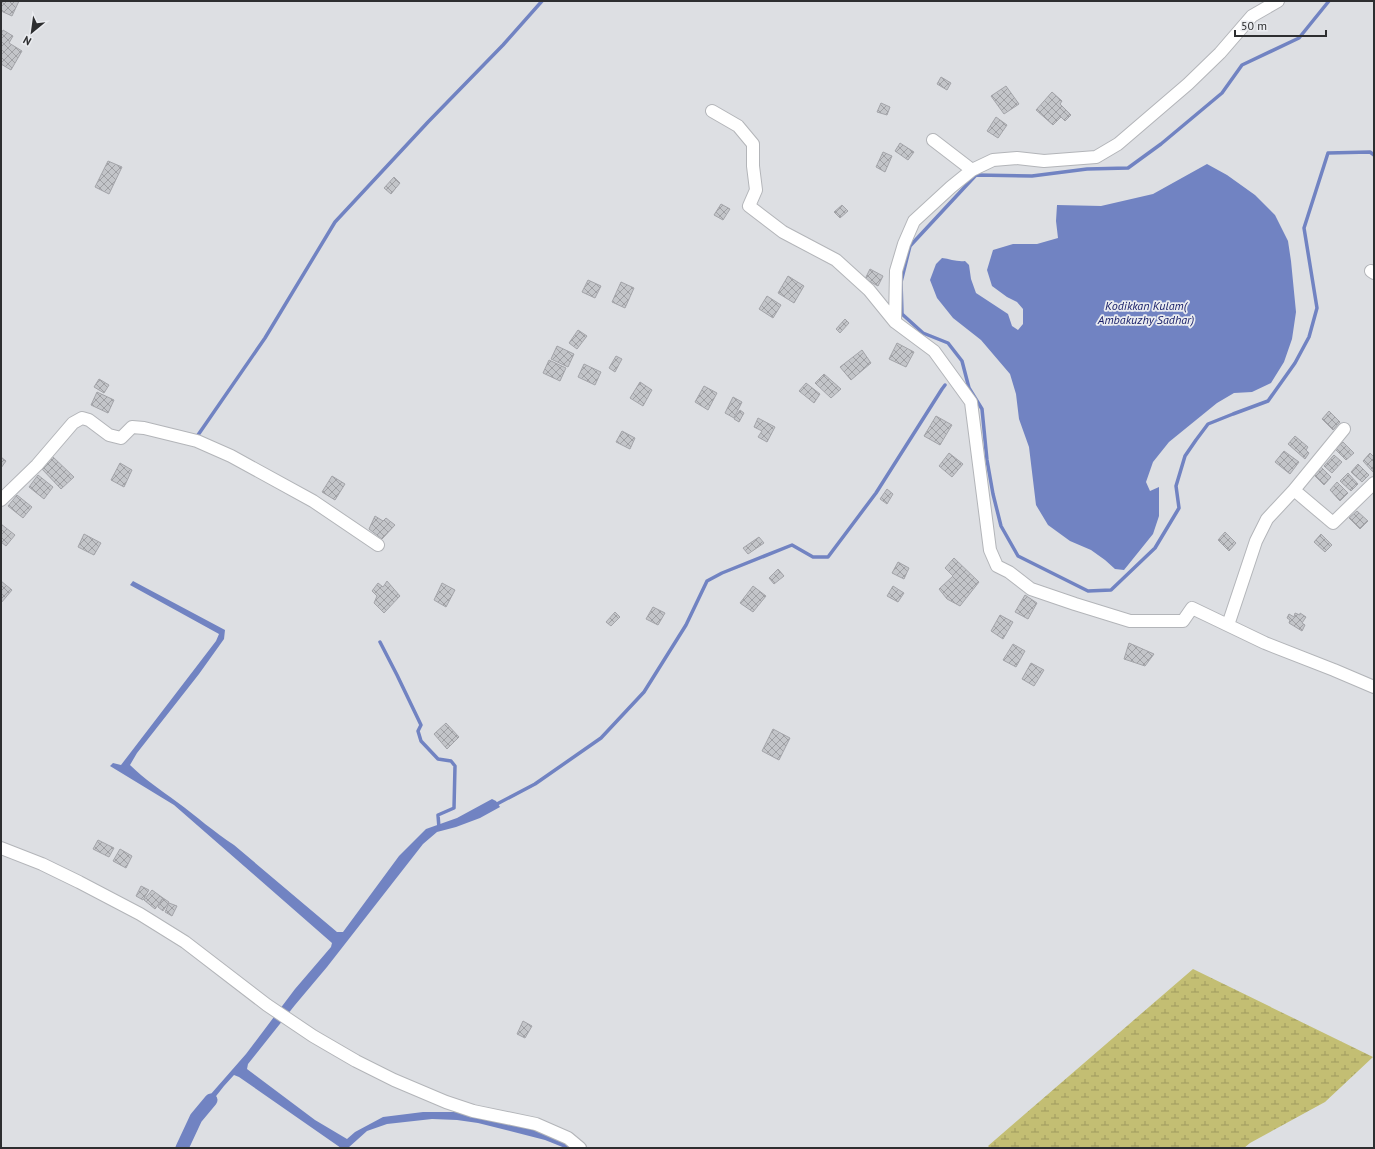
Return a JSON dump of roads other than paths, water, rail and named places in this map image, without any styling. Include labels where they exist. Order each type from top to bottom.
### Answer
[{"type":"street","points":[[895,322],[896,271],[904,244],[914,222],[951,187],[972,170],[993,160],[1017,158],[1044,160],[1096,156],[1118,144],[1182,89],[1220,53],[1252,16],[1278,1]]},
{"type":"street","points":[[712,110],[738,126],[753,144],[753,166],[756,190],[750,206],[783,232],[836,260],[869,290],[895,322],[934,351],[971,402],[990,550],[997,566],[1009,572],[1031,589],[1130,621],[1182,621],[1192,608],[1265,643],[1334,670],[1374,688]]},
{"type":"street","points":[[933,140],[972,170]]},
{"type":"street","points":[[1,500],[37,465],[72,423],[82,418],[89,420],[109,435],[121,438],[132,427],[144,428],[197,441],[232,456],[314,501],[378,545]]},
{"type":"street","points":[[1228,625],[1256,540],[1267,519],[1294,490],[1344,429]]},
{"type":"street","points":[[1294,490],[1333,523],[1374,483]]},
{"type":"street","points":[[1,848],[42,864],[140,914],[185,942],[267,1005],[313,1036],[356,1061],[394,1080],[446,1102],[473,1111],[536,1124],[568,1138],[580,1148]]},
{"type":"water","name":"Kodikkan Kulam( Ambakuzhy Sadhar)","points":[[1207,164],[1227,175],[1255,195],[1275,215],[1288,241],[1296,312],[1292,339],[1284,362],[1271,383],[1252,392],[1234,393],[1217,403],[1169,442],[1153,462],[1146,482],[1150,491],[1159,487],[1159,516],[1153,534],[1124,570],[1115,569],[1091,550],[1070,541],[1048,525],[1036,505],[1029,447],[1019,419],[1016,394],[1010,374],[981,340],[953,318],[937,298],[930,280],[936,264],[942,258],[965,261],[969,265],[971,279],[976,293],[1008,314],[1012,326],[1018,330],[1023,324],[1023,309],[1017,302],[992,286],[987,270],[993,250],[1013,244],[1037,244],[1058,238],[1056,221],[1057,205],[1101,206],[1153,194]]},
{"type":"water","points":[[133,581],[225,630],[224,639],[199,674],[137,753],[130,765],[147,780],[234,845],[337,932],[343,932],[399,856],[426,829],[457,818],[492,799],[496,801],[500,807],[480,818],[437,832],[423,844],[327,967],[248,1064],[247,1069],[315,1120],[347,1139],[355,1132],[383,1117],[423,1112],[456,1112],[511,1123],[551,1134],[584,1148],[565,1148],[545,1140],[478,1123],[432,1119],[387,1124],[367,1131],[348,1148],[341,1148],[234,1075],[202,1114],[196,1111],[246,1054],[295,989],[331,947],[332,943],[174,805],[110,766],[113,763],[121,765],[216,641],[219,634],[130,585]]},
{"type":"waterway","points":[[198,435],[265,338],[335,222],[428,122],[503,45],[542,1]]},
{"type":"waterway","points":[[1329,1],[1299,38],[1242,65],[1222,93],[1161,144],[1128,168],[1087,169],[1032,176],[976,175],[910,246],[901,282],[902,314],[923,333],[948,343],[962,361],[969,388],[982,409],[987,460],[1001,526],[1018,556],[1088,591],[1111,590],[1155,548],[1179,508],[1176,486],[1185,456],[1196,440],[1208,424],[1268,401],[1295,363],[1309,337],[1317,308],[1304,228],[1328,153],[1370,152],[1374,155]]},
{"type":"waterway","points":[[495,805],[535,784],[601,738],[644,692],[686,625],[707,581],[722,573],[792,545],[813,557],[828,557],[876,493],[945,385]]},
{"type":"waterway","points":[[380,642],[421,725],[418,731],[421,741],[438,759],[451,761],[455,766],[454,808],[438,815],[439,828]]},
{"type":"waterway","points":[[182,1148],[196,1118],[211,1100]]}]
